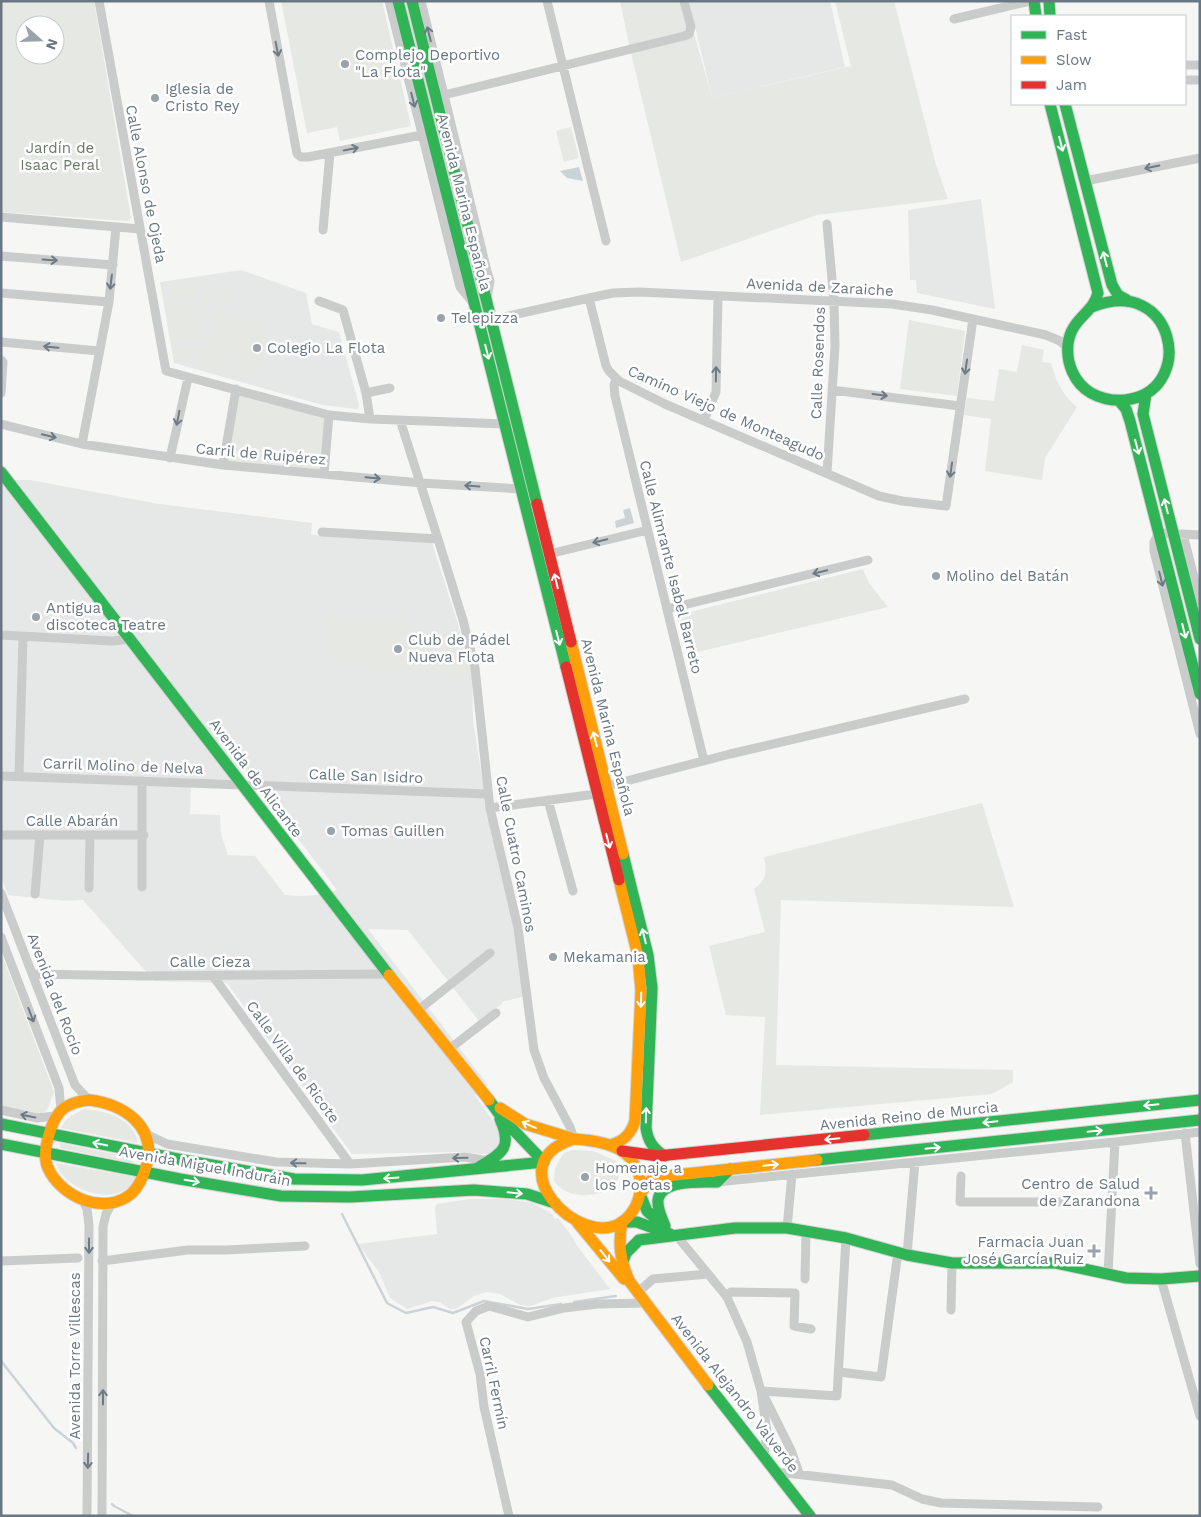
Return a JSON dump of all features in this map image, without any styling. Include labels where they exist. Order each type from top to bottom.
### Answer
[{"type":"main road","name":"Avenida Marina Española","points":[[398,1],[456,236],[481,304]]},
{"type":"main road","points":[[1034,1],[1036,15]]},
{"type":"main road","points":[[1049,1],[1050,15]]},
{"type":"main road","name":"Avenida Marina Española","points":[[412,5],[481,304]]},
{"type":"main road","points":[[1050,105],[1097,288],[1097,297],[1092,307]]},
{"type":"main road","points":[[1065,105],[1112,285],[1118,294],[1153,313],[1162,325],[1168,338],[1169,358],[1167,368],[1157,385],[1138,399],[1120,402],[1101,399],[1081,386],[1073,374],[1069,364],[1068,348],[1071,331],[1084,313],[1092,307],[1103,302],[1127,300]]},
{"type":"main road","points":[[481,304],[511,422]]},
{"type":"main road","points":[[1146,394],[1143,414],[1178,534],[1200,639]]},
{"type":"main road","points":[[1120,402],[1127,411],[1200,694]]},
{"type":"main road","name":"Avenida Marina Española","points":[[511,422],[521,489],[638,956],[641,979],[635,1122],[622,1142],[611,1145]]},
{"type":"main road","name":"Avenida Marina Española","points":[[511,422],[549,554],[651,968],[652,988],[646,1127],[648,1141],[651,1146],[665,1156]]},
{"type":"main road","name":"Avenida de Alicante","points":[[1,472],[387,974],[490,1101],[499,1116],[529,1144],[544,1162]]},
{"type":"main road","points":[[1,488],[32,512]]},
{"type":"main road","points":[[89,1100],[104,1102],[125,1111],[138,1123],[147,1140],[148,1153],[139,1185],[131,1195],[112,1203],[99,1203],[82,1199],[67,1191],[48,1169],[46,1152],[58,1113],[73,1103],[89,1100]]},
{"type":"main road","name":"Avenida Reino de Murcia","points":[[622,1151],[665,1156],[1200,1100]]},
{"type":"main road","name":"Avenida de Alicante","points":[[490,1101],[525,1124],[574,1139]]},
{"type":"main road","points":[[477,1169],[500,1154],[505,1143],[505,1130],[499,1116]]},
{"type":"main road","points":[[576,1221],[597,1228],[614,1226],[622,1222],[633,1211],[640,1194],[650,1182],[657,1178],[1200,1120]]},
{"type":"main road","name":"Avenida Miguel Induráin","points":[[1,1124],[252,1173],[309,1180],[362,1180],[544,1162]]},
{"type":"main road","points":[[636,1291],[576,1221],[555,1203],[545,1191],[542,1173],[544,1162],[551,1151],[558,1145],[574,1139],[590,1140],[611,1145],[622,1151],[632,1160],[637,1169],[641,1179],[640,1194],[647,1211],[670,1232]]},
{"type":"main road","name":"Avenida Miguel Induráin","points":[[1,1144],[219,1186],[282,1196],[350,1197],[474,1190],[527,1194],[555,1203]]},
{"type":"main road","points":[[670,1232],[658,1212],[659,1195],[664,1188],[672,1184],[717,1182],[730,1169]]},
{"type":"main road","points":[[622,1222],[637,1222],[658,1229],[666,1234],[670,1232],[735,1228],[787,1228],[846,1238],[903,1253],[952,1263],[1056,1263],[1126,1278],[1161,1279],[1200,1276]]},
{"type":"main road","points":[[622,1222],[619,1244],[622,1264],[636,1291]]},
{"type":"main road","points":[[622,1264],[626,1253],[639,1240],[670,1232]]},
{"type":"main road","name":"Avenida Alejandro Valverde","points":[[636,1291],[810,1516]]},
{"type":"street","name":"Calle Alonso de Ojeda","points":[[98,1],[166,371],[188,378]]},
{"type":"street","points":[[269,1],[297,154],[304,157],[330,154],[422,135]]},
{"type":"street","name":"Avenida Marina Española","points":[[389,1],[460,287],[481,304],[490,281],[421,1]]},
{"type":"street","points":[[547,1],[606,241]]},
{"type":"street","points":[[444,95],[690,34],[691,27],[684,1]]},
{"type":"street","points":[[954,18],[1030,1]]},
{"type":"street","points":[[1186,65],[1200,65]]},
{"type":"street","points":[[1186,80],[1200,80]]},
{"type":"street","points":[[323,230],[330,154]]},
{"type":"street","points":[[1085,182],[1200,158]]},
{"type":"street","points":[[1,217],[140,229]]},
{"type":"street","name":"Calle Rosendos","points":[[826,473],[835,346],[834,301],[827,224]]},
{"type":"street","points":[[82,444],[109,302],[116,228]]},
{"type":"street","points":[[453,261],[456,236]]},
{"type":"street","points":[[1,256],[113,265]]},
{"type":"street","name":"Avenida de Zaraiche","points":[[589,298],[625,292],[908,306],[1046,335],[1060,341],[1068,348]]},
{"type":"street","points":[[1,293],[109,302]]},
{"type":"street","points":[[704,420],[716,392],[718,296]]},
{"type":"street","points":[[485,322],[589,298]]},
{"type":"street","name":"Camino Viejo de Monteagudo","points":[[589,298],[606,366],[616,379],[658,401],[884,497],[946,506],[960,406]]},
{"type":"street","points":[[319,301],[343,310],[366,393],[370,419]]},
{"type":"street","points":[[832,390],[960,406],[973,319]]},
{"type":"street","name":"Avenida de Zaraiche","points":[[1046,335],[1071,331]]},
{"type":"street","points":[[1,342],[99,351]]},
{"type":"street","points":[[1,360],[3,362],[1,393]]},
{"type":"street","points":[[170,458],[188,378],[236,389],[329,415],[370,419],[511,422]]},
{"type":"street","name":"Calle Alimrante Isabel Barreto","points":[[616,379],[614,385],[615,396],[704,761]]},
{"type":"street","points":[[366,393],[390,388]]},
{"type":"street","points":[[223,465],[236,389]]},
{"type":"street","points":[[324,474],[329,415]]},
{"type":"street","name":"Calle Cuatro Caminos","points":[[400,420],[463,620],[475,668],[490,808],[518,928],[534,1050],[544,1078],[574,1139]]},
{"type":"street","name":"Carril de Ruipérez","points":[[1,424],[82,444],[223,465],[521,489]]},
{"type":"street","points":[[549,554],[648,530]]},
{"type":"street","points":[[322,532],[438,539]]},
{"type":"street","points":[[1200,535],[1159,533],[1154,542],[1154,551],[1200,734]]},
{"type":"street","points":[[1178,534],[1200,601]]},
{"type":"street","points":[[667,609],[868,560]]},
{"type":"street","points":[[1,635],[112,641],[132,640]]},
{"type":"street","points":[[19,776],[23,636]]},
{"type":"street","points":[[490,808],[596,794],[607,786],[704,761],[965,699]]},
{"type":"street","name":"Carril Molino de Nelva","points":[[1,776],[243,785]]},
{"type":"street","points":[[142,781],[144,835],[142,887]]},
{"type":"street","name":"Calle San Isidro","points":[[243,785],[488,794]]},
{"type":"street","points":[[548,800],[573,891]]},
{"type":"street","name":"Calle Abarán","points":[[1,834],[144,835]]},
{"type":"street","points":[[35,894],[40,835]]},
{"type":"street","points":[[89,888],[90,835]]},
{"type":"street","name":"Avenida del Rocío","points":[[1,893],[75,1085],[89,1100]]},
{"type":"street","name":"Avenida del Rocío","points":[[1,937],[59,1088],[58,1113]]},
{"type":"street","points":[[417,1011],[490,953]]},
{"type":"street","points":[[18,980],[27,985],[32,980],[33,974]]},
{"type":"street","name":"Calle Cieza","points":[[33,974],[213,976],[387,974]]},
{"type":"street","name":"Calle Villa de Ricote","points":[[213,976],[350,1164]]},
{"type":"street","points":[[448,1050],[496,1013]]},
{"type":"street","points":[[1,1110],[37,1118],[58,1113]]},
{"type":"street","points":[[717,1182],[1200,1132]]},
{"type":"street","points":[[144,1133],[166,1144],[276,1162],[350,1164],[465,1157],[490,1161],[508,1167]]},
{"type":"street","points":[[1185,1133],[1200,1264]]},
{"type":"street","points":[[1108,1274],[1115,1142]]},
{"type":"street","points":[[838,1372],[882,1377],[903,1253],[915,1162]]},
{"type":"street","points":[[730,1169],[751,1178]]},
{"type":"street","points":[[787,1228],[792,1174]]},
{"type":"street","points":[[961,1176],[960,1202],[1112,1202]]},
{"type":"street","name":"Avenida Torre Villescas","points":[[82,1199],[87,1209],[89,1225],[87,1516]]},
{"type":"street","name":"Avenida Torre Villescas","points":[[102,1515],[102,1227],[112,1203]]},
{"type":"street","points":[[805,1279],[806,1231]]},
{"type":"street","points":[[670,1232],[726,1296],[747,1342],[761,1391],[767,1432],[764,1456]]},
{"type":"street","points":[[761,1391],[837,1396],[846,1238]]},
{"type":"street","points":[[102,1261],[188,1250],[305,1246]]},
{"type":"street","points":[[1,1261],[78,1258]]},
{"type":"street","points":[[952,1263],[952,1310]]},
{"type":"street","points":[[636,1291],[653,1279],[708,1274]]},
{"type":"street","points":[[1161,1279],[1200,1416]]},
{"type":"street","points":[[726,1296],[731,1292],[795,1293],[794,1326],[811,1329]]},
{"type":"street","name":"Carril Fermín","points":[[509,1516],[484,1407],[480,1374],[466,1322],[476,1311],[489,1306],[528,1317],[564,1308],[598,1304],[645,1303]]},
{"type":"street","points":[[761,1391],[791,1450],[799,1474]]},
{"type":"street","points":[[777,1472],[892,1485],[922,1499],[941,1503],[1098,1507]]},
{"type":"shaded area","points":[[689,1],[830,1],[845,67],[712,98]]},
{"type":"shaded area","points":[[579,167],[583,181],[567,178],[560,171]]},
{"type":"shaded area","points":[[981,199],[995,309],[917,293],[916,280],[910,280],[908,210]]},
{"type":"shaded area","name":"Colegio La Flota","points":[[241,270],[306,293],[312,324],[339,332],[359,406],[357,409],[322,405],[174,363],[160,282]]},
{"type":"shaded area","points":[[1,480],[30,480],[159,504],[312,523],[311,535],[432,543],[472,668],[473,721],[486,802],[516,933],[525,996],[502,1002],[502,1004],[479,1021],[408,930],[368,929],[488,1085],[475,1095],[500,1131],[498,1146],[491,1153],[482,1154],[461,1152],[352,1154],[227,983],[154,981],[83,900],[66,901],[8,895],[1,877]],"holes":[[[243,766],[337,890],[318,895],[285,895],[255,856],[228,855],[221,834],[220,815],[190,814],[191,785],[236,787]]]},
{"type":"shaded area","points":[[630,508],[634,523],[616,528],[615,521],[625,518],[623,510]]},
{"type":"shaded area","points":[[470,1199],[507,1199],[533,1203],[552,1214],[555,1219],[558,1218],[610,1289],[552,1298],[531,1306],[520,1305],[500,1294],[487,1292],[474,1296],[456,1309],[450,1309],[440,1302],[432,1301],[407,1309],[390,1298],[379,1272],[358,1244],[437,1234],[435,1208],[437,1204]]},
{"type":"green space","name":"Jardín de Isaac Peral","points":[[1,1],[94,1],[131,218],[128,221],[1,212]]},
{"type":"green space","name":"Complejo Deportivo \"La Flota\"","points":[[281,1],[382,1],[411,126],[340,141],[337,127],[307,133]]},
{"type":"green space","points":[[620,1],[685,1],[712,98],[851,66],[835,1],[894,1],[936,165],[948,199],[817,215],[681,262]]},
{"type":"green space","points":[[404,8],[410,11],[472,263],[468,265]]},
{"type":"green space","points":[[571,127],[579,158],[564,162],[556,131]]},
{"type":"green space","points":[[197,282],[199,296],[172,300],[170,286]]},
{"type":"green space","points":[[227,287],[230,301],[203,305],[201,292]]},
{"type":"green space","points":[[193,299],[195,312],[168,317],[166,303]]},
{"type":"green space","points":[[216,313],[242,320],[227,372],[202,366]]},
{"type":"green space","points":[[195,314],[197,327],[171,332],[168,318]]},
{"type":"green space","points":[[243,318],[270,326],[255,379],[229,372]]},
{"type":"green space","points":[[909,320],[965,331],[957,396],[900,389]]},
{"type":"green space","points":[[198,329],[199,338],[172,342],[171,334]]},
{"type":"green space","points":[[1022,345],[1044,350],[1042,362],[1051,363],[1060,387],[1067,398],[1077,407],[1045,458],[1042,480],[985,471],[991,419],[964,415],[967,398],[994,401],[999,369],[1017,372]]},
{"type":"green space","points":[[200,346],[203,359],[176,363],[173,350]]},
{"type":"green space","points":[[236,389],[329,415],[324,474],[223,465]]},
{"type":"green space","points":[[863,569],[869,583],[888,607],[689,654],[678,615]]},
{"type":"green space","name":"Club de Pádel Nueva Flota","points":[[327,617],[404,619],[404,645],[463,644],[469,675],[334,663]]},
{"type":"green space","points":[[982,803],[1014,907],[781,900],[776,1065],[1013,1070],[1013,1082],[992,1094],[760,1115],[765,1017],[726,1015],[709,946],[765,932],[754,889],[764,879],[766,867],[764,857]]},
{"type":"green space","points":[[1,952],[54,1092],[47,1110],[41,1114],[1,1106]]},
{"type":"green space","points":[[85,1109],[118,1117],[131,1127],[138,1143],[61,1128],[68,1118]]},
{"type":"green space","points":[[60,1143],[134,1158],[133,1163],[60,1148]]},
{"type":"green space","points":[[572,1150],[593,1151],[616,1161],[619,1172],[617,1182],[609,1189],[586,1195],[573,1194],[562,1189],[554,1180],[555,1168],[564,1153]]},
{"type":"green space","points":[[56,1163],[135,1177],[128,1187],[118,1193],[106,1195],[94,1193],[81,1189],[70,1182],[61,1173]]},
{"type":"waterway","points":[[342,1214],[387,1303],[406,1313],[433,1307],[453,1313],[484,1301],[528,1309],[561,1304]]},
{"type":"waterway","points":[[574,1302],[616,1296]]},
{"type":"waterway","points":[[1,1361],[54,1428],[73,1443],[76,1448]]},
{"type":"waterway","points":[[112,1504],[133,1516]]},
{"type":"traffic: fast","points":[[398,1],[566,667]]},
{"type":"traffic: fast","points":[[412,1],[537,504]]},
{"type":"traffic: fast","points":[[1034,1],[1036,15]]},
{"type":"traffic: fast","points":[[1049,1],[1050,15]]},
{"type":"traffic: fast","points":[[1050,105],[1098,293],[1092,306],[1077,322],[1070,335],[1068,358],[1072,372],[1085,389],[1111,400],[1131,399],[1151,390],[1164,374],[1169,355],[1167,336],[1158,318],[1142,306],[1120,301],[1092,307]]},
{"type":"traffic: fast","points":[[1065,105],[1112,285],[1118,295],[1127,300]]},
{"type":"traffic: fast","points":[[1146,394],[1143,414],[1200,639]]},
{"type":"traffic: fast","points":[[1120,402],[1126,409],[1130,421],[1200,694]]},
{"type":"traffic: fast","points":[[1,472],[389,975]]},
{"type":"traffic: fast","points":[[623,854],[648,955],[652,988],[646,1128],[652,1144],[665,1156]]},
{"type":"traffic: fast","points":[[489,1100],[502,1118],[544,1162]]},
{"type":"traffic: fast","points":[[864,1135],[1200,1100]]},
{"type":"traffic: fast","points":[[479,1167],[494,1158],[503,1149],[505,1137],[500,1119]]},
{"type":"traffic: fast","points":[[817,1160],[1200,1120]]},
{"type":"traffic: fast","points":[[1,1124],[183,1160],[294,1179],[362,1180],[544,1162]]},
{"type":"traffic: fast","points":[[1,1144],[180,1179],[281,1196],[350,1197],[474,1190],[527,1194],[555,1203]]},
{"type":"traffic: fast","points":[[665,1226],[658,1207],[658,1200],[666,1188],[683,1183],[717,1182],[730,1169]]},
{"type":"traffic: fast","points":[[640,1194],[647,1211],[662,1224]]},
{"type":"traffic: fast","points":[[622,1222],[637,1222],[670,1234]]},
{"type":"traffic: fast","points":[[622,1264],[626,1253],[639,1240],[735,1228],[787,1228],[846,1238],[907,1255],[952,1263],[1056,1263],[1126,1278],[1161,1279],[1200,1276]]},
{"type":"traffic: fast","points":[[708,1385],[810,1516]]},
{"type":"traffic: slow","points":[[571,642],[623,854]]},
{"type":"traffic: slow","points":[[611,1145],[626,1136],[635,1121],[641,991],[638,956],[619,880]]},
{"type":"traffic: slow","points":[[389,975],[489,1100]]},
{"type":"traffic: slow","points":[[89,1100],[102,1102],[125,1112],[142,1128],[147,1138],[147,1164],[139,1184],[131,1194],[120,1200],[108,1203],[96,1203],[73,1195],[54,1178],[46,1162],[48,1136],[59,1113],[67,1106],[76,1102],[89,1100]]},
{"type":"traffic: slow","points":[[500,1108],[525,1124],[574,1139]]},
{"type":"traffic: slow","points":[[574,1139],[611,1145],[630,1158],[636,1167],[639,1176],[639,1197],[630,1215],[622,1222],[605,1228],[586,1225],[568,1215],[553,1200],[543,1183],[542,1166],[552,1151],[574,1139]]},
{"type":"traffic: slow","points":[[640,1194],[650,1181],[666,1176],[817,1160]]},
{"type":"traffic: slow","points":[[577,1222],[624,1279]]},
{"type":"traffic: slow","points":[[622,1222],[621,1253],[630,1282],[708,1385]]},
{"type":"traffic: jam","points":[[537,504],[571,642]]},
{"type":"traffic: jam","points":[[566,667],[619,880]]},
{"type":"traffic: jam","points":[[622,1151],[658,1156],[864,1135]]},
{"type":"place","name":"Complejo Deportivo \"La Flota\"","points":[[345,64]]},
{"type":"place","name":"Iglesia de Cristo Rey","points":[[155,98]]},
{"type":"place","name":"Telepizza","points":[[441,318]]},
{"type":"place","name":"Colegio La Flota","points":[[257,348]]},
{"type":"place","name":"Molino del Batán","points":[[936,576]]},
{"type":"place","name":"Antigua discoteca Teatre","points":[[36,617]]},
{"type":"place","name":"Club de Pádel Nueva Flota","points":[[398,649]]},
{"type":"place","name":"Tomas Guillen","points":[[331,831]]},
{"type":"place","name":"Mekamania","points":[[553,957]]},
{"type":"place","name":"Homenaje a los Poetas","points":[[585,1177]]},
{"type":"place","name":"Centro de Salud de Zarandona","points":[[1151,1193]]},
{"type":"place","name":"Farmacia Juan José García Ruiz","points":[[1094,1251]]}]
